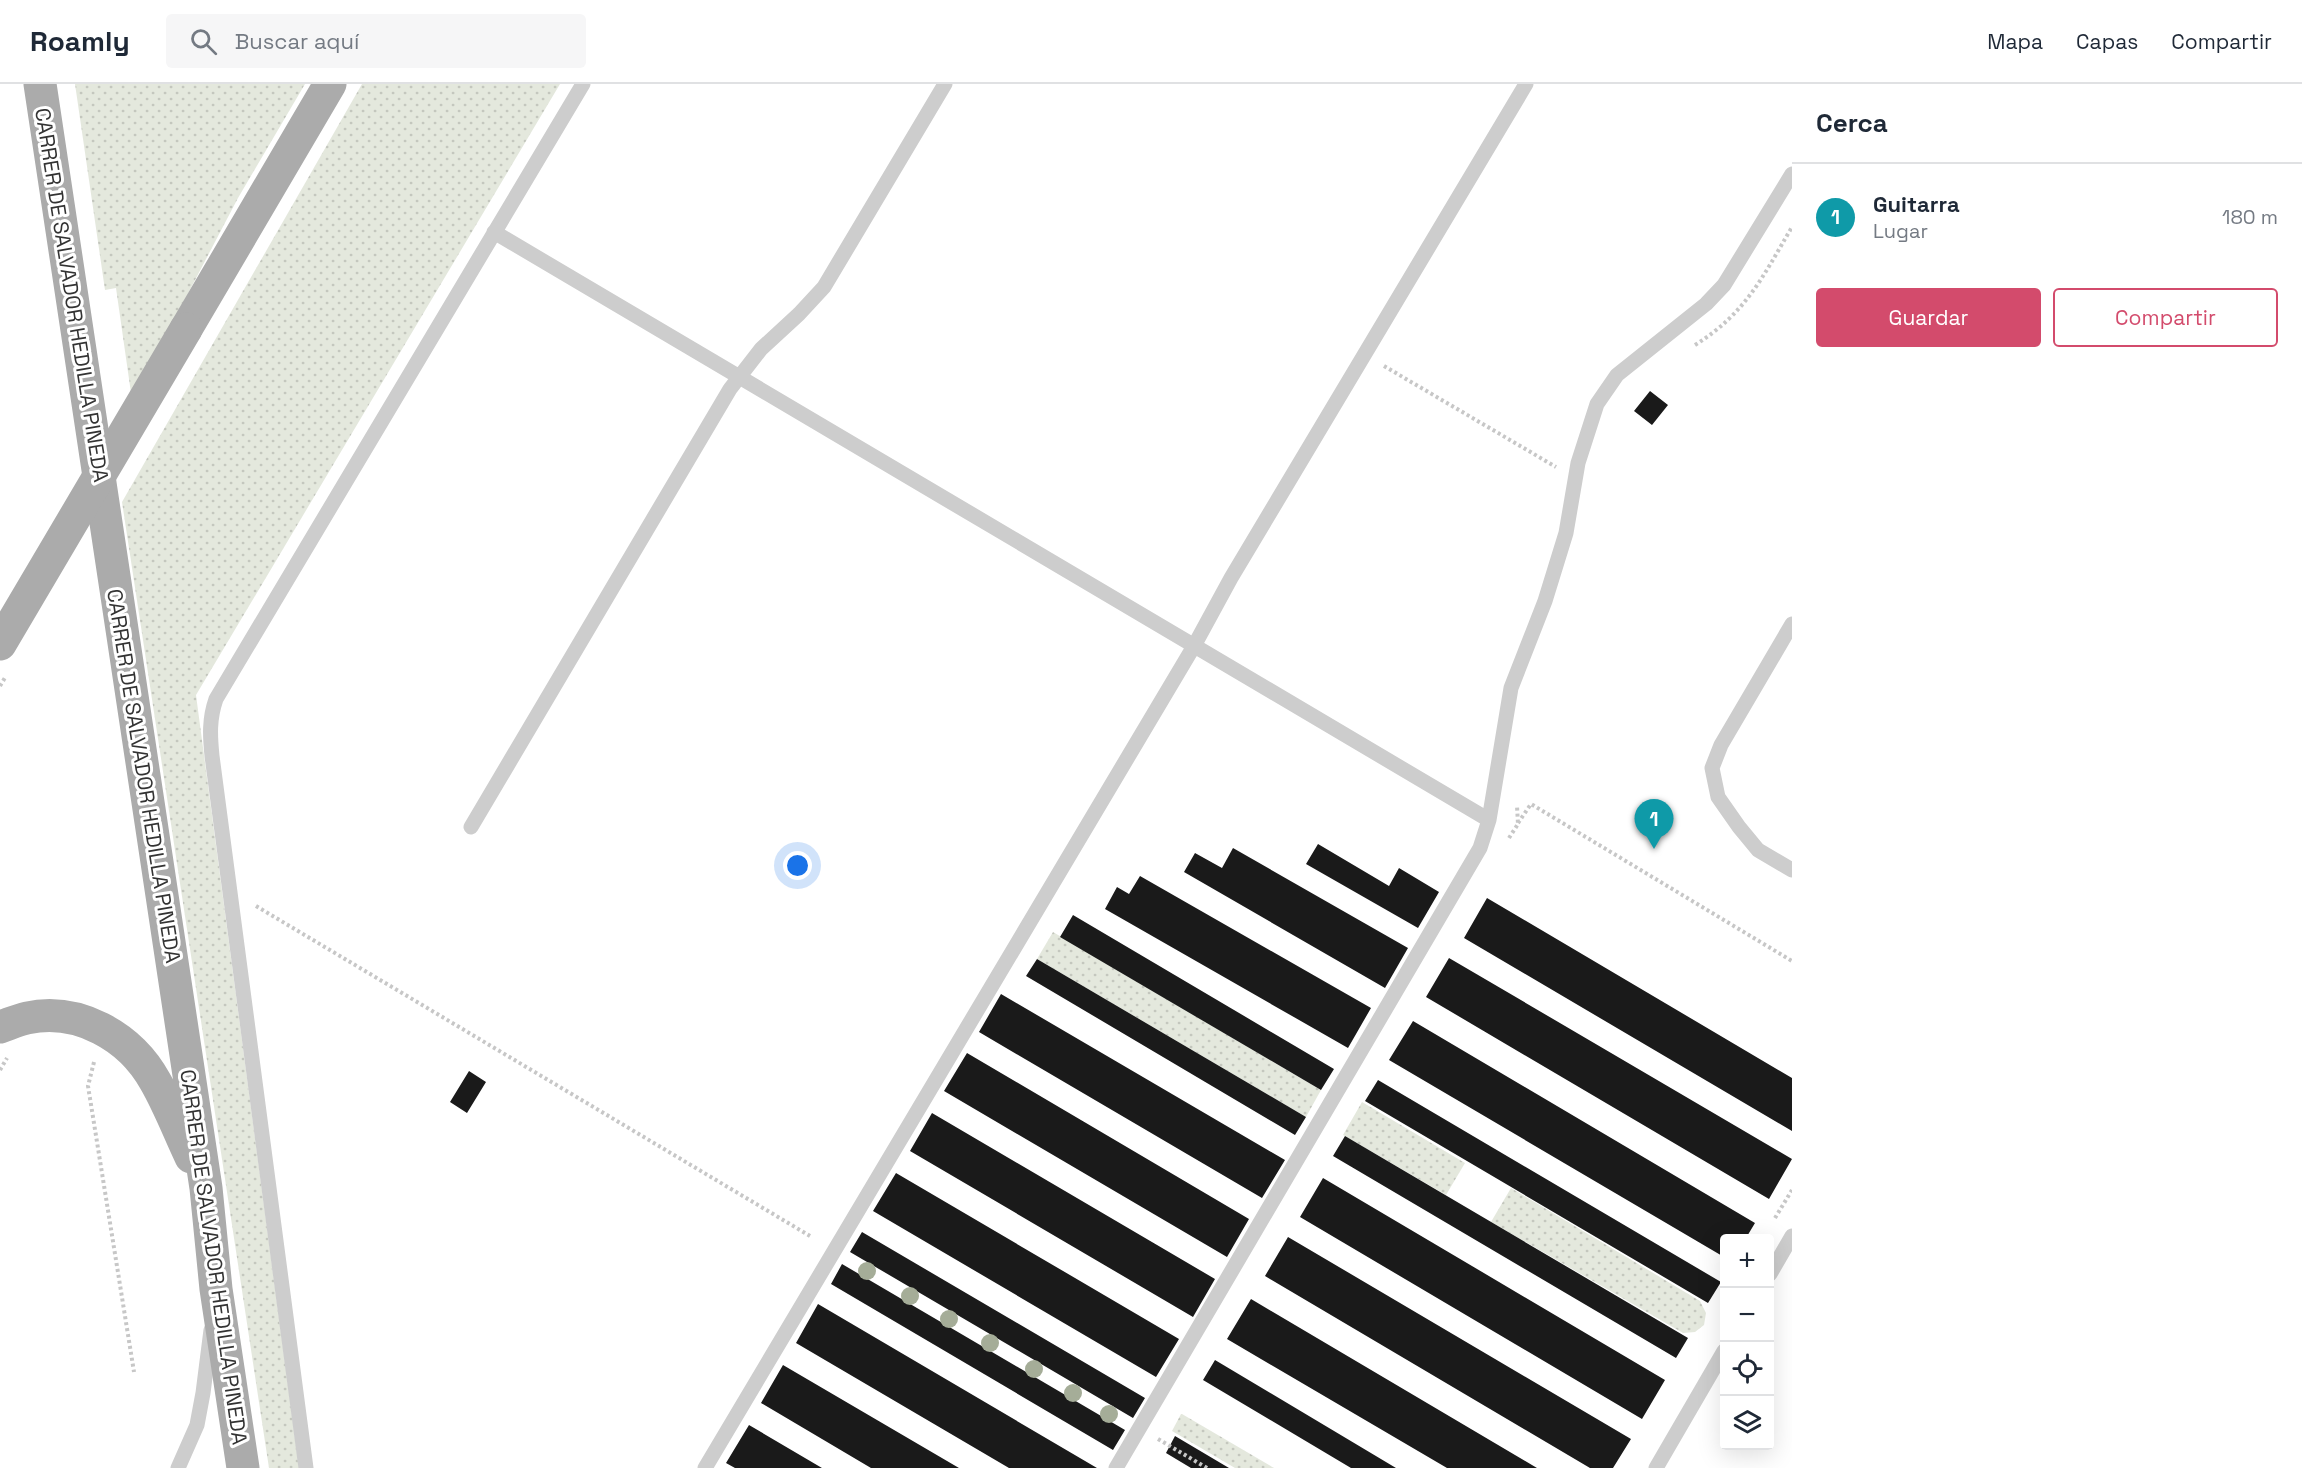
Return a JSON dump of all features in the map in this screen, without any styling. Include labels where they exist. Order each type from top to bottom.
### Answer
[{"type":"main road","name":"CARRER DE SALVADOR HEDILLA PINEDA","points":[[40,84],[206,1188],[216,1289],[243,1468]]},
{"type":"main road","points":[[0,644],[330,84]]},
{"type":"main road","points":[[4,1042],[27,1018],[55,1016],[80,1019],[118,1039],[137,1056],[155,1080],[206,1188]]},
{"type":"lane","points":[[306,1468],[212,756],[210,721],[216,699],[583,84]]},
{"type":"lane","points":[[471,827],[739,376],[761,349],[824,287],[945,84]]},
{"type":"lane","points":[[705,1468],[1526,84]]},
{"type":"lane","points":[[1116,1468],[1480,848],[1488,820],[1510,688],[1545,601],[1566,533],[1578,463],[1590,421],[1607,388],[1632,361],[1706,303],[1724,285],[1792,174]]},
{"type":"lane","points":[[494,232],[1488,820]]},
{"type":"lane","points":[[1792,624],[1721,744],[1713,768],[1718,797],[1739,827],[1758,850],[1792,870]]},
{"type":"lane","points":[[1774,1267],[1792,1236]]},
{"type":"lane","points":[[178,1468],[197,1425],[216,1289]]},
{"type":"lane","points":[[1656,1468],[1720,1359]]},
{"type":"path","points":[[1365,354],[1576,479]]},
{"type":"path","points":[[1518,824],[1531,804],[1792,961]]},
{"type":"path","points":[[230,891],[810,1236]]},
{"type":"path","points":[[0,1070],[4,1042]]},
{"type":"path","points":[[84,1058],[95,1061],[88,1086],[134,1372]]},
{"type":"path","points":[[1773,1221],[1792,1190]]},
{"type":"path","points":[[1158,1439],[1207,1468]]},
{"type":"shaded area","points":[[75,84],[305,84],[238,198],[172,324],[131,393],[116,288],[105,290]]},
{"type":"shaded area","points":[[362,84],[560,84],[196,695],[299,1468],[269,1468],[122,502]]},
{"type":"shaded area","points":[[1053,932],[1321,1090],[1306,1117],[1037,959]]},
{"type":"shaded area","points":[[1362,1102],[1465,1163],[1446,1195],[1343,1135]]},
{"type":"shaded area","points":[[1511,1188],[1700,1301],[1706,1313],[1704,1325],[1695,1332],[1683,1333],[1491,1222]]},
{"type":"shaded area","points":[[1181,1414],[1274,1468],[1235,1468],[1172,1431]]},
{"type":"building","points":[[1650,391],[1668,405],[1652,425],[1634,411]]},
{"type":"building","points":[[1318,844],[1389,886],[1399,868],[1439,892],[1418,928],[1306,864]]},
{"type":"building","points":[[1233,848],[1408,948],[1385,988],[1184,872],[1195,853],[1222,868]]},
{"type":"building","points":[[1140,876],[1371,1008],[1348,1048],[1105,909],[1117,887],[1129,894]]},
{"type":"building","points":[[1487,898],[1792,1078],[1792,1131],[1464,938]]},
{"type":"building","points":[[1073,915],[1334,1069],[1321,1090],[1060,937]]},
{"type":"building","points":[[1449,958],[1792,1159],[1769,1199],[1426,997]]},
{"type":"building","points":[[1037,959],[1306,1117],[1295,1135],[1026,976]]},
{"type":"building","points":[[1001,994],[1285,1160],[1262,1198],[979,1032]]},
{"type":"building","points":[[1413,1021],[1755,1223],[1748,1234],[1720,1234],[1720,1255],[1389,1060]]},
{"type":"building","points":[[967,1053],[1249,1219],[1227,1257],[944,1091]]},
{"type":"building","points":[[469,1071],[486,1082],[467,1113],[450,1102]]},
{"type":"building","points":[[1378,1080],[1720,1281],[1720,1284],[1708,1303],[1365,1101]]},
{"type":"building","points":[[932,1113],[1215,1279],[1193,1317],[910,1151]]},
{"type":"building","points":[[1345,1136],[1688,1338],[1676,1358],[1333,1156]]},
{"type":"building","points":[[896,1173],[1179,1339],[1156,1377],[873,1211]]},
{"type":"building","points":[[1323,1178],[1665,1380],[1642,1419],[1300,1217]]},
{"type":"building","points":[[862,1232],[1145,1398],[1133,1418],[850,1252]]},
{"type":"building","points":[[1288,1237],[1631,1439],[1613,1468],[1590,1468],[1265,1276]]},
{"type":"building","points":[[842,1264],[1125,1430],[1113,1450],[831,1284]]},
{"type":"building","points":[[1251,1299],[1537,1468],[1447,1468],[1227,1339]]},
{"type":"building","points":[[818,1304],[1097,1468],[1009,1468],[796,1343]]},
{"type":"building","points":[[1215,1360],[1396,1468],[1351,1468],[1203,1380]]},
{"type":"building","points":[[783,1365],[959,1468],[871,1468],[761,1403]]},
{"type":"building","points":[[749,1425],[822,1468],[735,1468],[726,1463]]},
{"type":"building","points":[[1175,1436],[1229,1468],[1191,1468],[1166,1453]]},
{"type":"place","name":"Guitarra","points":[[1654,849]]}]
